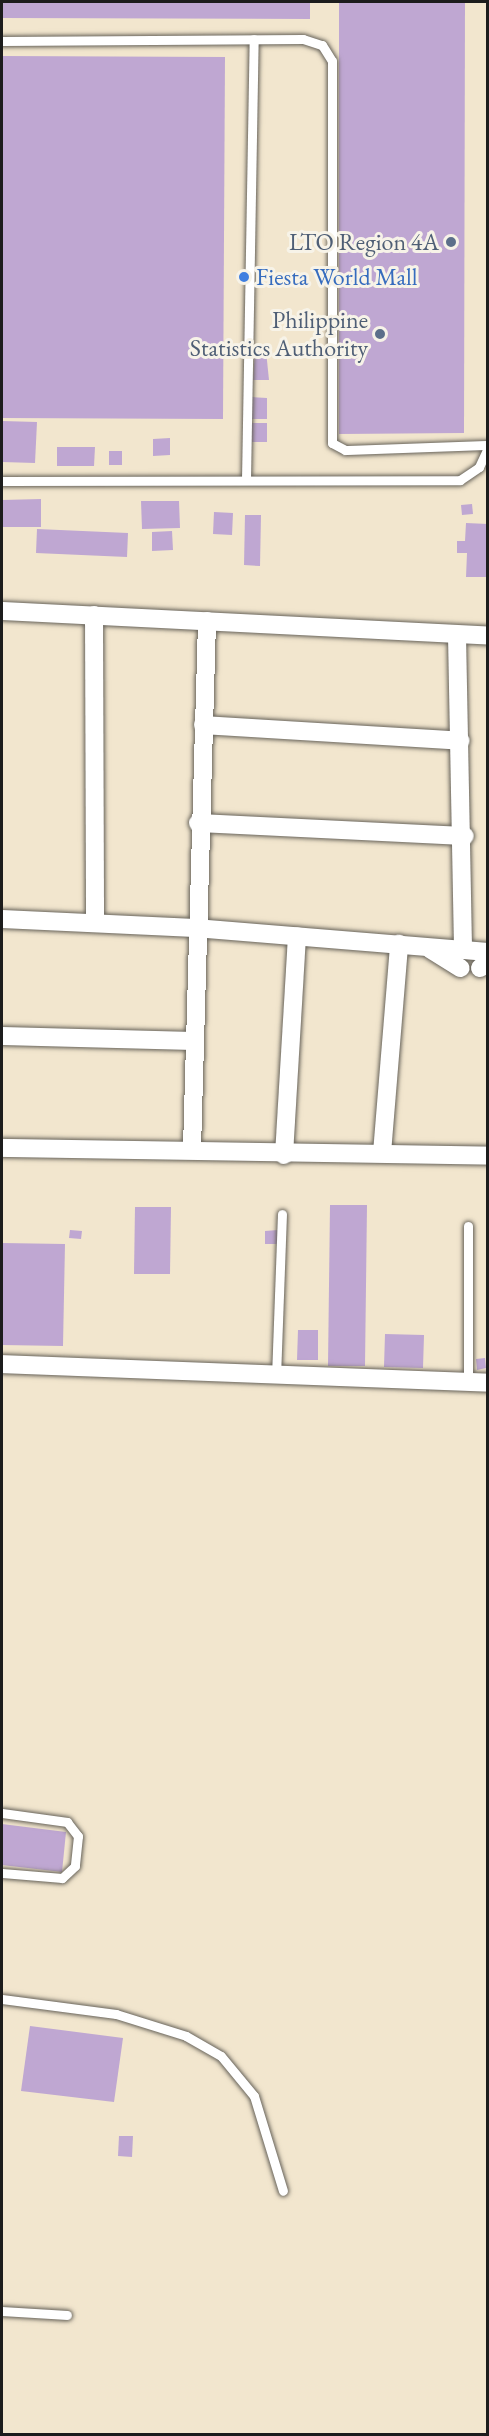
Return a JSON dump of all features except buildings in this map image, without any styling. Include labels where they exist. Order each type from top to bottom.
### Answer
[{"type":"street","points":[[2,611],[488,636]]},
{"type":"street","points":[[94,615],[95,922]]},
{"type":"street","points":[[192,1149],[195,928],[207,621]]},
{"type":"street","points":[[457,635],[465,836],[463,948]]},
{"type":"street","points":[[203,725],[461,741]]},
{"type":"street","points":[[198,823],[465,836]]},
{"type":"street","points":[[2,919],[195,928],[399,944],[430,949],[463,948],[488,952]]},
{"type":"street","points":[[284,1155],[297,936]]},
{"type":"street","points":[[382,1153],[399,944]]},
{"type":"street","points":[[430,949],[460,968]]},
{"type":"street","points":[[2,1036],[194,1041]]},
{"type":"street","points":[[2,1148],[192,1149],[284,1155],[382,1153],[488,1156]]},
{"type":"street","points":[[2,1364],[276,1377],[488,1383]]},
{"type":"lane","points":[[2,41],[254,39],[314,41],[332,61],[332,444],[345,450],[488,447],[478,467],[460,480],[2,481]]},
{"type":"lane","points":[[246,480],[254,39]]},
{"type":"lane","points":[[276,1377],[282,1214]]},
{"type":"lane","points":[[468,1226],[468,1384]]},
{"type":"lane","points":[[2,1813],[67,1822],[78,1836],[75,1866],[62,1878],[2,1874]]},
{"type":"lane","points":[[2,1999],[116,2014],[186,2036],[221,2056],[254,2096],[283,2191]]},
{"type":"lane","points":[[2,2311],[66,2315]]},
{"type":"place","name":"LTO Region 4A","points":[[451,242]]},
{"type":"place","name":"Fiesta World Mall","points":[[244,277]]},
{"type":"place","name":"Philippine Statistics Authority","points":[[380,334]]}]
